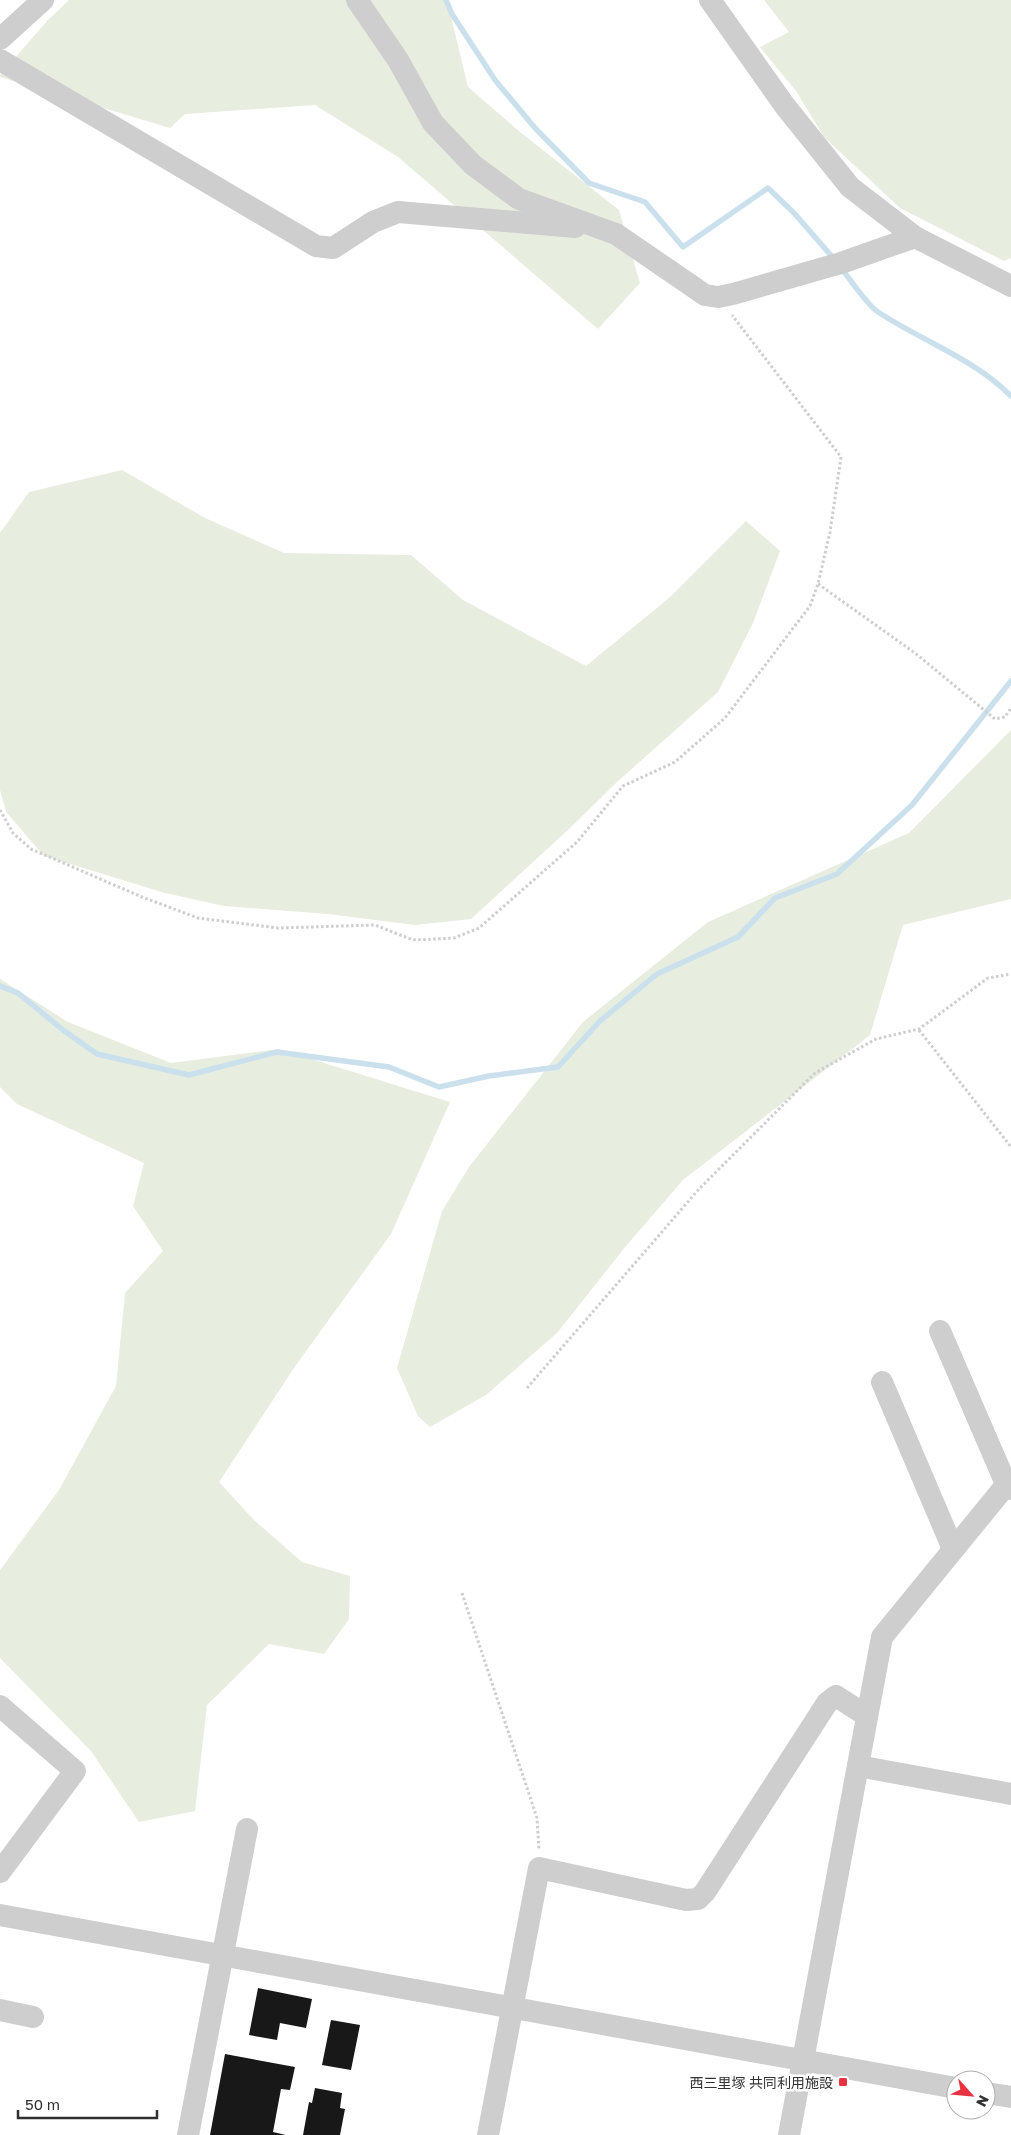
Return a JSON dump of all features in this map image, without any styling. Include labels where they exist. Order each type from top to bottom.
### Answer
[{"type":"street","points":[[0,39],[43,0]]},
{"type":"street","points":[[357,0],[398,60],[433,123],[473,165],[519,199],[616,234],[705,295],[718,297],[840,263],[915,237]]},
{"type":"street","points":[[710,0],[785,106],[850,187],[915,237],[1011,286]]},
{"type":"street","points":[[0,60],[316,246],[333,248],[373,222],[398,212],[604,229]]},
{"type":"street","points":[[789,2135],[882,1637],[953,1549],[1009,1484],[940,1331]]},
{"type":"street","points":[[882,1382],[953,1549]]},
{"type":"street","points":[[488,2135],[539,1868],[686,1900],[698,1899],[705,1892],[827,1703],[836,1696],[867,1716]]},
{"type":"street","points":[[0,1706],[75,1771],[0,1872]]},
{"type":"street","points":[[858,1766],[1011,1794]]},
{"type":"street","points":[[188,2135],[247,1829]]},
{"type":"street","points":[[0,1915],[513,2006],[946,2086]]},
{"type":"street","points":[[0,2010],[33,2017]]},
{"type":"street","points":[[996,2095],[1011,2098]]},
{"type":"path","points":[[0,810],[14,833],[31,849],[142,897],[198,918],[278,928],[375,925],[413,940],[454,938],[479,928],[577,842],[623,786],[675,762],[725,718],[810,606],[818,584],[830,532],[841,457],[718,297]]},
{"type":"path","points":[[818,584],[915,653],[995,719],[1005,717],[1011,708]]},
{"type":"path","points":[[527,1388],[699,1189],[816,1074],[876,1039],[918,1030],[988,978],[1011,974]]},
{"type":"path","points":[[918,1030],[1011,1147]]},
{"type":"path","points":[[462,1593],[537,1818],[539,1868]]},
{"type":"shaded area","points":[[69,0],[447,0],[468,87],[520,132],[619,210],[640,283],[598,329],[398,157],[315,105],[185,114],[170,128],[0,77],[47,21]]},
{"type":"shaded area","points":[[764,0],[1011,0],[1011,258],[1004,261],[900,208],[824,137],[796,91],[760,47],[789,32]]},
{"type":"shaded area","points":[[122,470],[205,518],[284,553],[411,555],[463,600],[586,666],[669,598],[746,521],[780,551],[753,623],[718,692],[616,783],[471,919],[415,925],[328,914],[224,906],[165,893],[44,856],[6,812],[0,790],[0,533],[29,492]]},
{"type":"shaded area","points":[[1011,730],[1011,899],[903,925],[870,1035],[683,1180],[626,1246],[557,1333],[486,1395],[430,1427],[418,1416],[397,1368],[442,1211],[469,1167],[583,1022],[708,922],[909,833]]},
{"type":"shaded area","points":[[0,979],[68,1022],[171,1063],[279,1049],[450,1102],[391,1234],[296,1365],[219,1482],[254,1520],[302,1562],[350,1576],[349,1619],[324,1654],[269,1644],[207,1705],[195,1811],[139,1822],[91,1751],[0,1658],[0,1570],[59,1490],[116,1386],[125,1293],[163,1251],[133,1206],[144,1163],[17,1104],[0,1087]]},
{"type":"building","points":[[258,1988],[312,1999],[306,2028],[280,2023],[277,2040],[249,2035]]},
{"type":"building","points":[[331,2020],[360,2025],[351,2070],[322,2065]]},
{"type":"building","points":[[225,2054],[295,2067],[290,2090],[281,2089],[273,2132],[286,2135],[210,2135]]},
{"type":"building","points":[[315,2088],[342,2093],[340,2108],[345,2109],[340,2135],[303,2135],[309,2102],[312,2103]]},
{"type":"waterway","points":[[446,0],[452,14],[495,80],[535,128],[589,183],[645,202],[683,247],[768,188],[794,213],[835,260]]},
{"type":"waterway","points":[[841,268],[874,309],[964,360],[1011,396]]},
{"type":"waterway","points":[[0,986],[18,993],[63,1030],[97,1054],[189,1075],[277,1052],[389,1067],[439,1087],[489,1076],[558,1067],[600,1021],[657,974],[738,937],[775,898],[837,874],[912,805],[1011,681]]},
{"type":"place","name":"西三里塚 共同利用施設","points":[[843,2082]]}]
